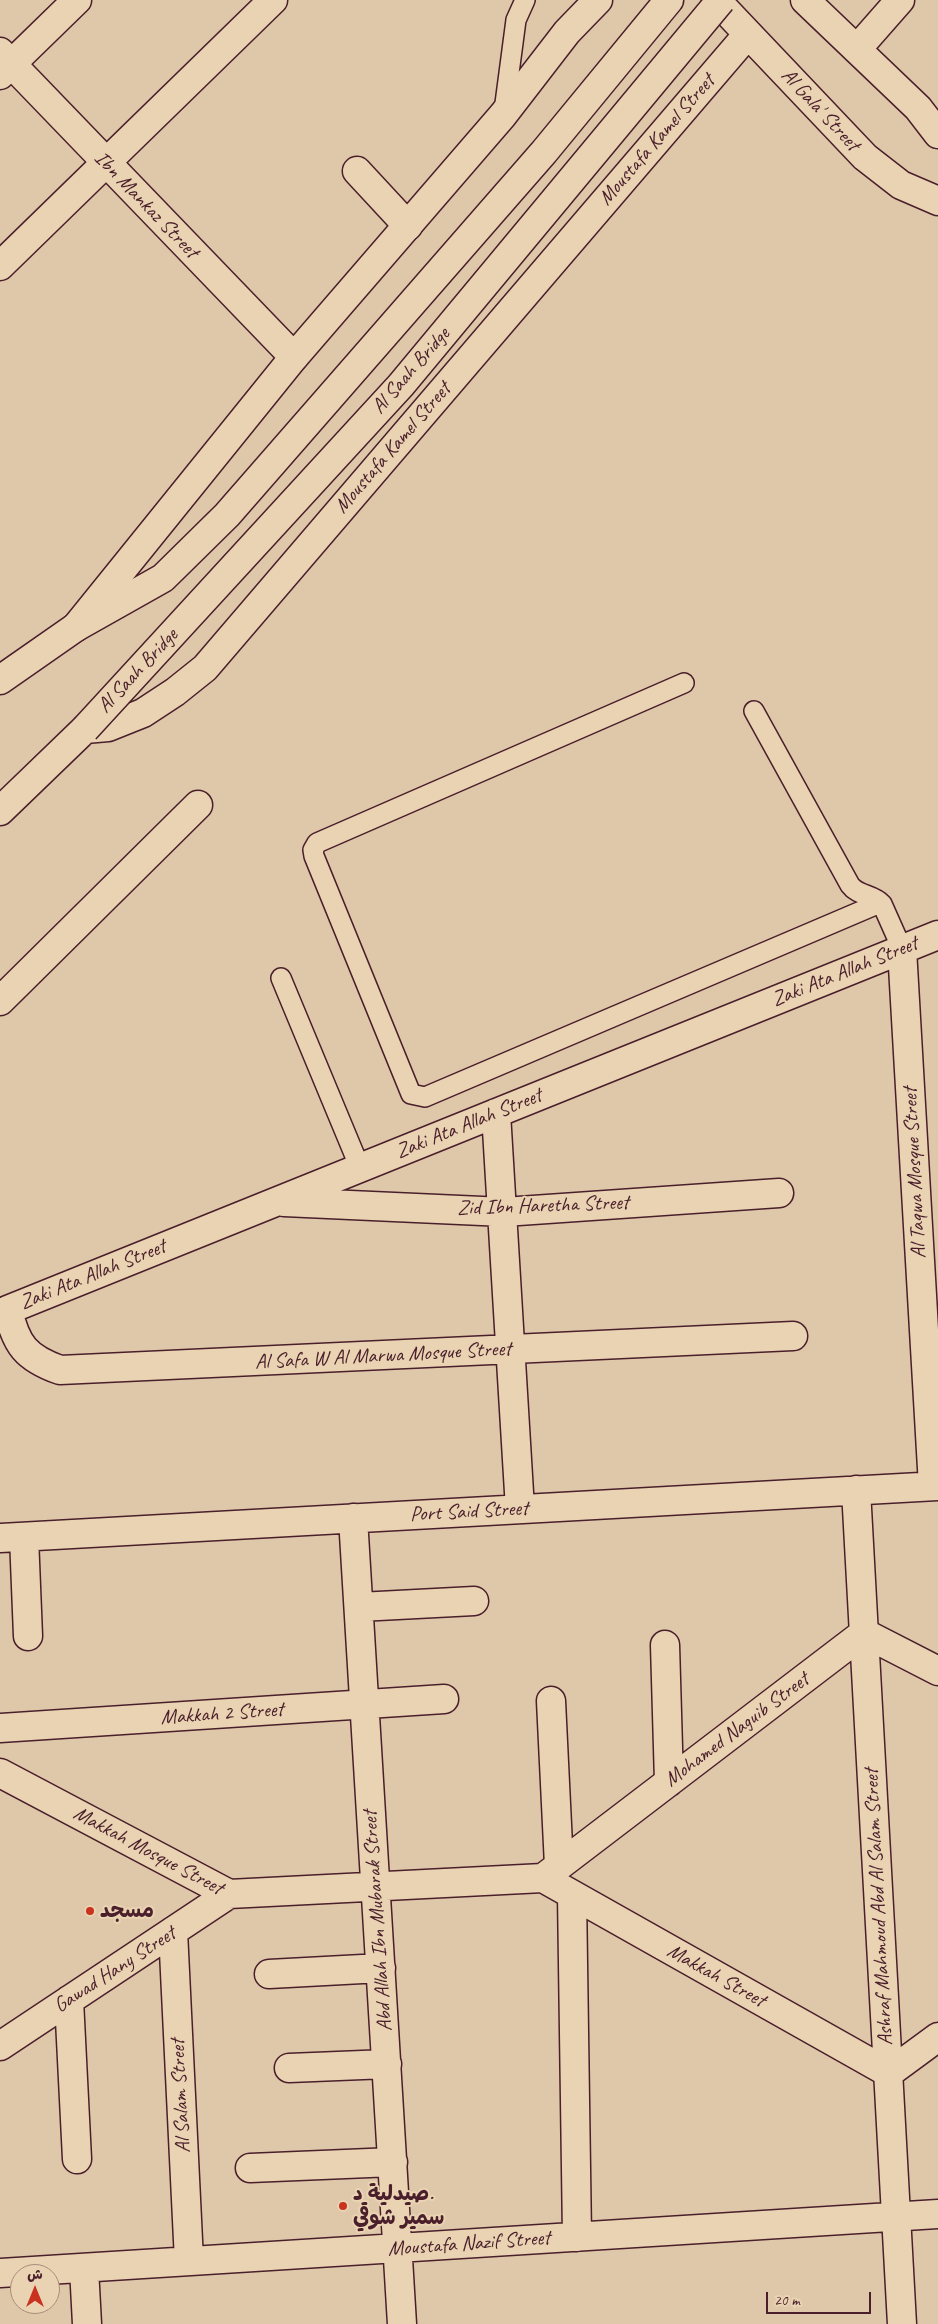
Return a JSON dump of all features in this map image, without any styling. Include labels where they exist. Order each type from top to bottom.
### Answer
[{"type":"street","points":[[4,64],[78,0]]},
{"type":"street","points":[[0,266],[273,0]]},
{"type":"street","points":[[0,680],[76,627],[294,357],[503,115],[567,32],[598,0]]},
{"type":"street","name":"Al Saah Bridge","points":[[76,627],[163,578],[227,515],[544,152],[669,0]]},
{"type":"street","name":"Al Gala' Street","points":[[716,0],[865,157],[901,185],[938,201]]},
{"type":"street","name":"Al Saah Bridge","points":[[85,728],[401,385],[721,0]]},
{"type":"street","points":[[805,0],[918,108],[938,134]]},
{"type":"street","points":[[857,49],[900,0]]},
{"type":"street","name":"Moustafa Kamel Street","points":[[85,728],[108,727],[144,713],[175,692],[205,668],[748,34]]},
{"type":"street","name":"Ibn Mankaz Street","points":[[4,64],[106,163],[294,357]]},
{"type":"street","points":[[357,171],[408,226]]},
{"type":"street","points":[[0,811],[85,728]]},
{"type":"street","points":[[0,1001],[198,805]]},
{"type":"street","name":"Zaki Ata Allah Street","points":[[4,1311],[938,934]]},
{"type":"street","name":"Al Taqwa Mosque Street","points":[[902,949],[936,1486]]},
{"type":"street","points":[[496,1113],[504,1212],[520,1509]]},
{"type":"street","name":"Zid Ibn Haretha Street","points":[[276,1202],[504,1212],[779,1194]]},
{"type":"street","name":"Al Safa W Al Marwa Mosque Street","points":[[4,1311],[13,1332],[24,1350],[40,1363],[60,1370],[793,1336]]},
{"type":"street","name":"Port Said Street","points":[[12,1538],[936,1486]]},
{"type":"street","name":"Ashraf Mahmoud Abd Al Salam Street","points":[[856,1490],[902,2324]]},
{"type":"street","name":"Abd Allah Ibn Mubarak Street","points":[[353,1518],[402,2324]]},
{"type":"street","points":[[12,1538],[28,1636]]},
{"type":"street","points":[[359,1607],[474,1601]]},
{"type":"street","points":[[864,1633],[938,1671]]},
{"type":"street","name":"Mohamed Naguib Street","points":[[551,1872],[864,1633]]},
{"type":"street","points":[[665,1645],[669,1782]]},
{"type":"street","name":"Makkah 2 Street","points":[[0,1728],[444,1699]]},
{"type":"street","points":[[551,1701],[551,1872]]},
{"type":"street","name":"Makkah Mosque Street","points":[[0,1773],[229,1894],[376,1886],[551,1872]]},
{"type":"street","name":"Makkah Street","points":[[551,1872],[572,1895],[888,2073]]},
{"type":"street","name":"Gawad Hany Street","points":[[0,2046],[229,1894]]},
{"type":"street","points":[[572,1895],[577,2237]]},
{"type":"street","name":"Al Salam Street","points":[[173,1931],[189,2262]]},
{"type":"street","points":[[269,1974],[381,1968]]},
{"type":"street","points":[[69,2000],[77,2159]]},
{"type":"street","points":[[888,2073],[938,2036]]},
{"type":"street","points":[[289,2068],[387,2064]]},
{"type":"street","points":[[250,2168],[393,2162]]},
{"type":"street","name":"Moustafa Nazif Street","points":[[0,2273],[938,2214]]},
{"type":"street","points":[[84,2268],[87,2324]]},
{"type":"lane","points":[[503,115],[516,20],[525,0]]},
{"type":"lane","points":[[684,683],[314,846],[314,856],[411,1094],[425,1097],[880,903]]},
{"type":"lane","points":[[754,710],[850,885],[857,892],[877,899],[902,949]]},
{"type":"lane","points":[[281,978],[360,1168]]},
{"type":"place","name":"مسجد","points":[[90,1911]]},
{"type":"place","name":"صيدلية د. سمير شوقي","points":[[343,2206]]}]
